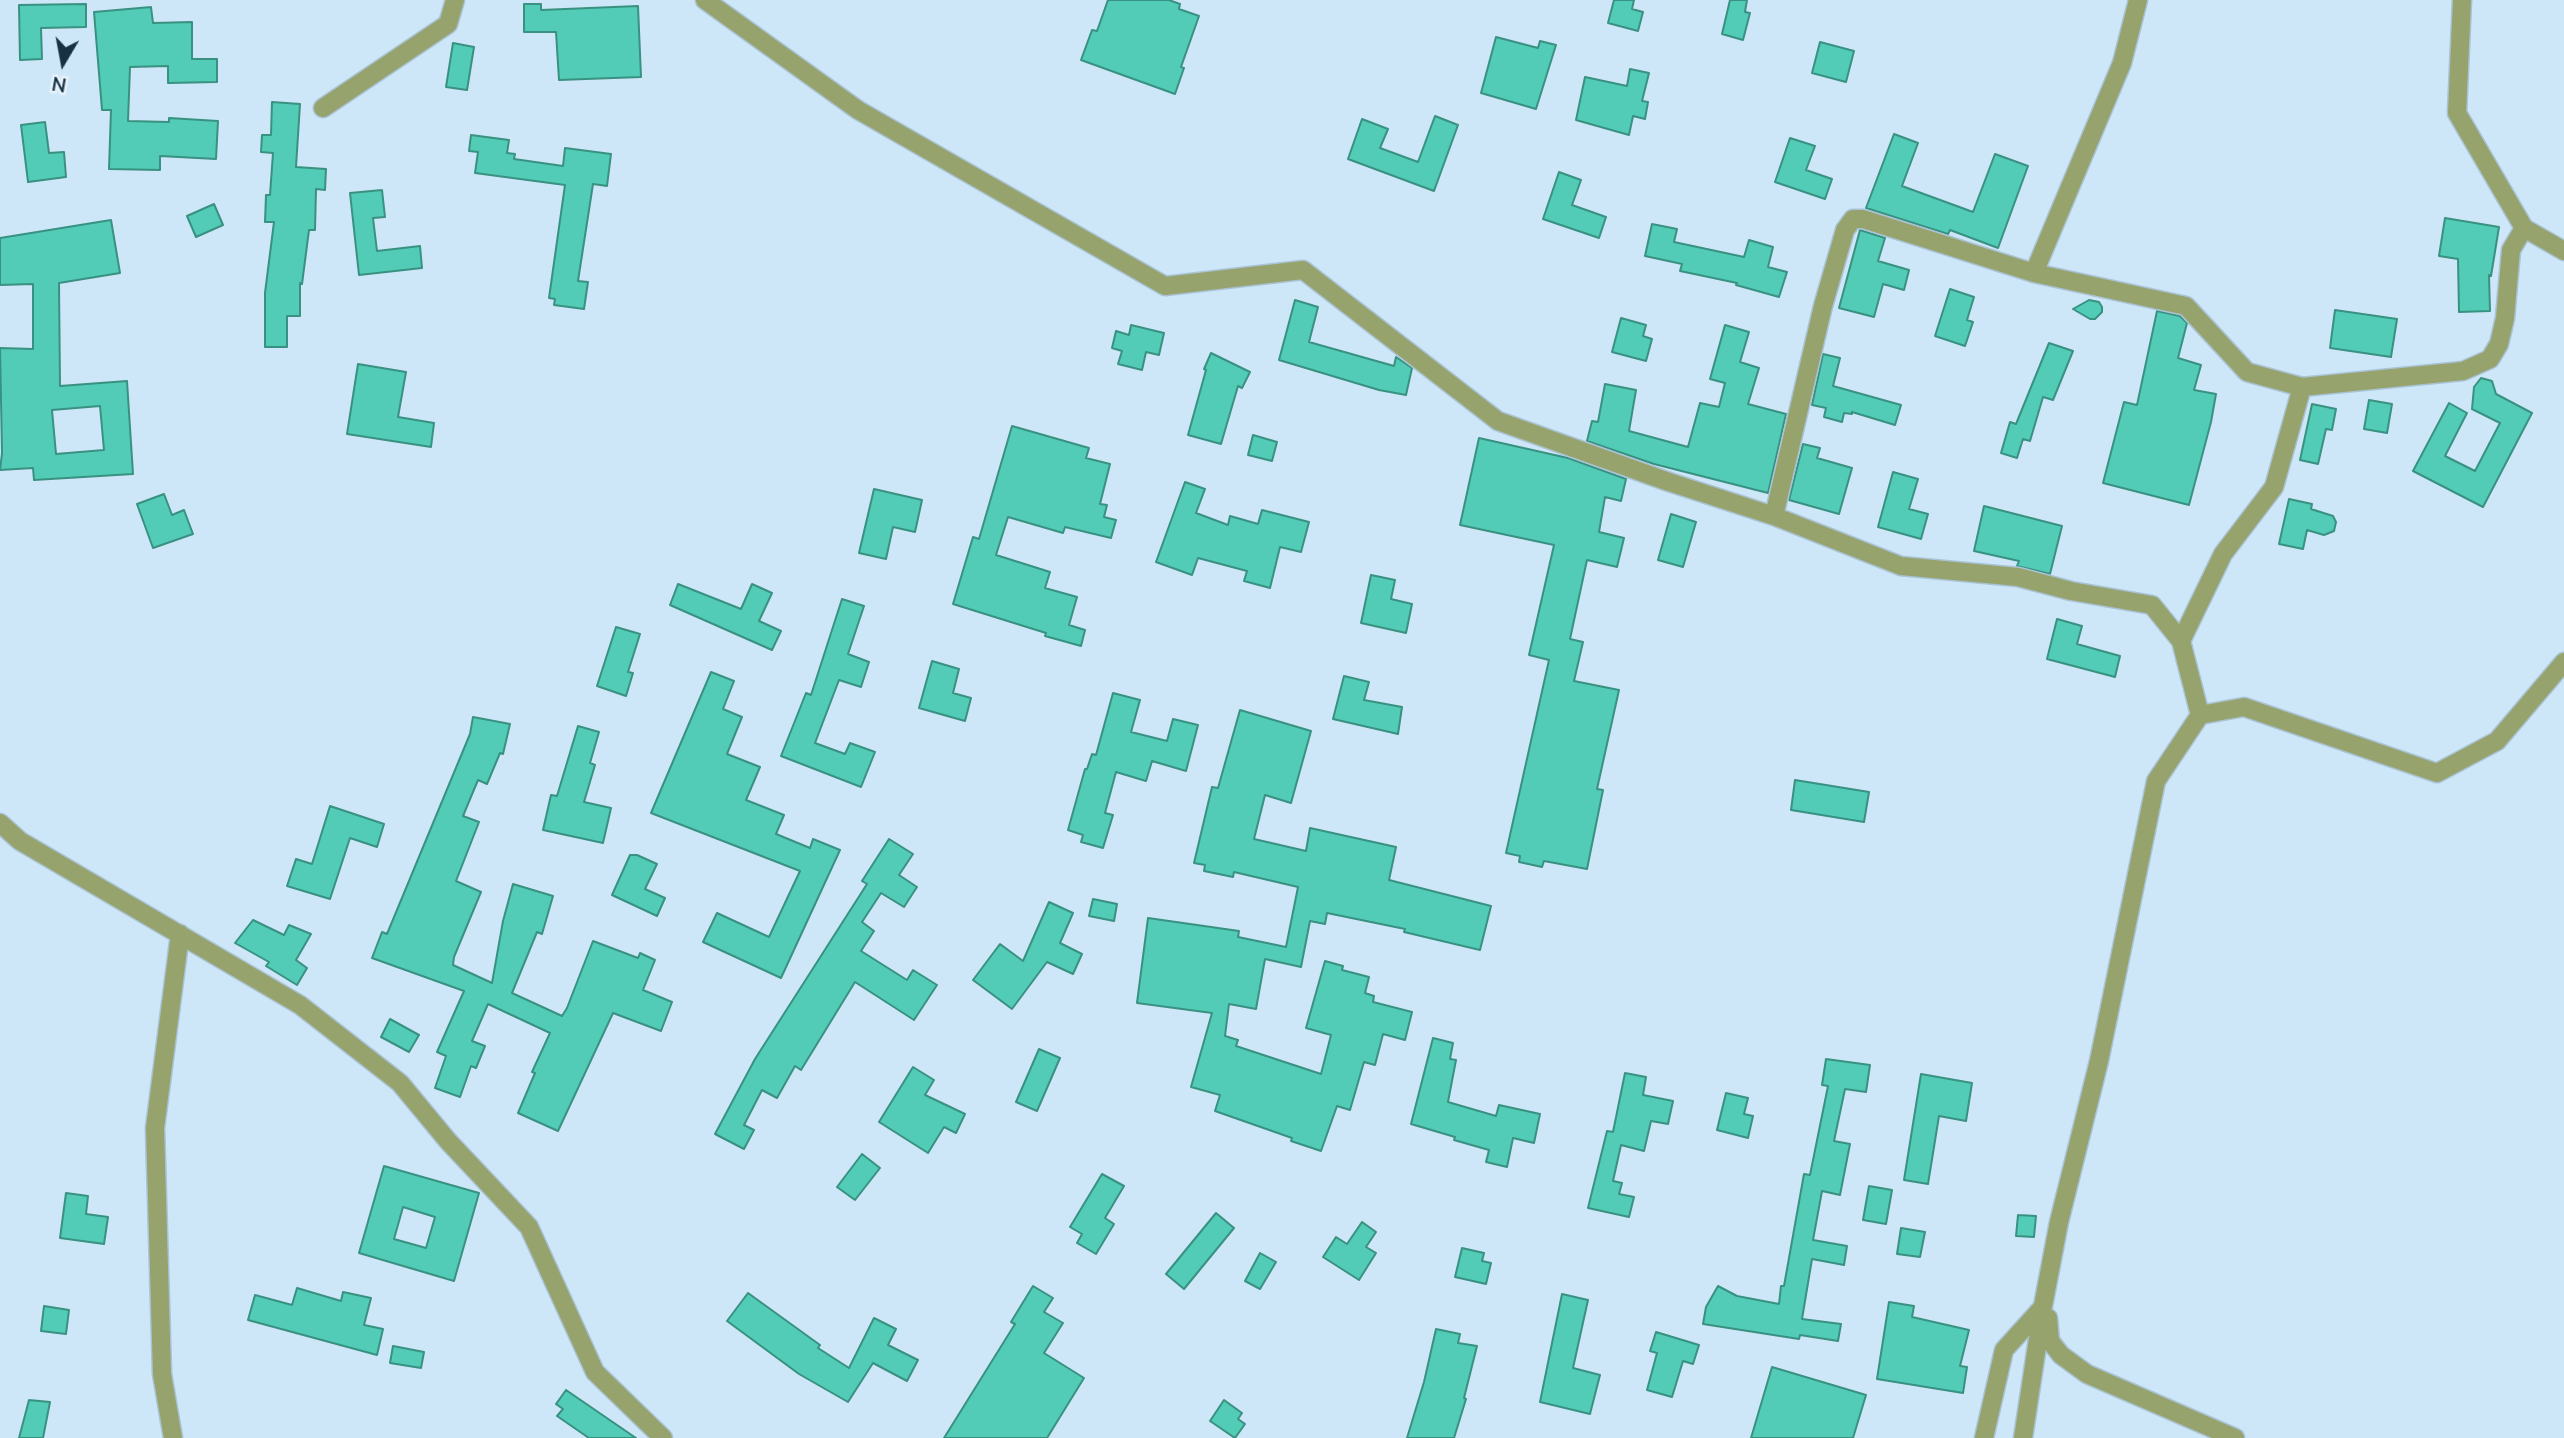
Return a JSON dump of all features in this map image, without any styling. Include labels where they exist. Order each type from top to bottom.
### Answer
[{"type":"street","points":[[323,108],[448,24],[456,0]]},
{"type":"street","points":[[705,0],[858,110],[1165,286],[1303,270],[1498,421],[1774,516],[1901,566],[2018,577],[2071,591],[2152,605],[2181,641],[2200,715]]},
{"type":"street","points":[[2034,273],[2122,63],[2138,0]]},
{"type":"street","points":[[2462,0],[2457,113],[2524,228],[2564,251]]},
{"type":"street","points":[[1774,516],[1823,306],[1844,230],[1853,219],[1863,219],[2034,273],[2186,306],[2248,372],[2302,387],[2462,371],[2490,359],[2498,344],[2505,318],[2511,250],[2524,228]]},
{"type":"street","points":[[2181,641],[2223,554],[2274,487],[2302,387]]},
{"type":"street","points":[[2023,1438],[2044,1299],[2059,1222],[2099,1061],[2156,780],[2200,715],[2244,707],[2437,773],[2497,741],[2564,662]]},
{"type":"street","points":[[0,823],[20,841],[300,1005],[400,1083],[448,1141],[529,1227],[595,1372],[663,1438]]},
{"type":"street","points":[[173,1438],[162,1374],[155,1128],[180,934]]},
{"type":"street","points":[[1984,1438],[2004,1350],[2044,1299]]},
{"type":"street","points":[[2044,1299],[2050,1341],[2061,1355],[2087,1374],[2235,1438]]},
{"type":"building","points":[[1108,0],[1169,0],[1180,4],[1179,9],[1199,16],[1181,67],[1184,68],[1175,94],[1081,60],[1092,30],[1097,31]]},
{"type":"building","points":[[1614,0],[1634,0],[1632,9],[1643,12],[1638,31],[1608,23]]},
{"type":"building","points":[[1730,0],[1747,0],[1745,12],[1750,13],[1743,40],[1722,34]]},
{"type":"building","points":[[86,4],[86,27],[41,28],[42,59],[20,60],[19,5]]},
{"type":"building","points":[[524,4],[541,4],[541,10],[638,6],[641,77],[559,80],[556,32],[524,32]]},
{"type":"building","points":[[151,7],[153,23],[192,22],[192,59],[217,59],[217,82],[168,83],[168,66],[130,67],[128,121],[169,122],[169,118],[218,121],[216,159],[160,156],[160,170],[109,169],[111,110],[102,110],[94,12]]},
{"type":"building","points":[[1496,37],[1538,48],[1540,41],[1556,45],[1536,109],[1481,93]]},
{"type":"building","points":[[1820,42],[1854,51],[1846,82],[1812,73]]},
{"type":"building","points":[[453,43],[474,47],[467,90],[446,87]]},
{"type":"building","points":[[1630,69],[1649,73],[1642,101],[1648,102],[1645,119],[1633,116],[1629,135],[1576,120],[1585,77],[1627,86]]},
{"type":"building","points":[[272,102],[300,104],[296,167],[326,169],[325,190],[316,189],[315,230],[309,230],[302,284],[300,283],[300,316],[287,316],[287,347],[265,347],[265,293],[274,222],[265,222],[266,195],[270,195],[273,153],[261,152],[262,135],[271,135]]},
{"type":"building","points":[[1435,116],[1458,125],[1434,191],[1348,159],[1362,119],[1388,129],[1380,148],[1418,162]]},
{"type":"building","points":[[45,122],[49,153],[64,152],[66,177],[28,182],[21,125]]},
{"type":"building","points":[[1894,134],[1918,143],[1902,186],[1973,212],[1995,154],[2028,166],[1998,248],[1950,230],[1948,234],[1866,208]]},
{"type":"building","points":[[471,135],[509,140],[507,153],[515,154],[514,159],[563,166],[565,148],[611,154],[607,186],[593,184],[578,281],[588,282],[584,309],[554,305],[555,299],[549,298],[565,185],[475,173],[478,152],[469,151]]},
{"type":"building","points":[[1790,138],[1815,146],[1806,170],[1832,179],[1825,199],[1775,182]]},
{"type":"building","points":[[1559,172],[1581,180],[1572,205],[1606,217],[1599,238],[1543,219]]},
{"type":"building","points":[[382,190],[385,217],[373,218],[377,251],[420,246],[422,268],[359,275],[350,193]]},
{"type":"building","points":[[214,204],[223,225],[196,237],[187,216]]},
{"type":"building","points":[[2445,218],[2499,227],[2491,276],[2489,275],[2490,311],[2459,312],[2458,259],[2439,256]]},
{"type":"building","points":[[111,220],[120,273],[59,283],[60,386],[127,381],[133,474],[34,480],[33,468],[0,470],[0,348],[33,349],[33,284],[0,285],[0,238]],"holes":[[[100,406],[104,450],[56,454],[52,410]]]},
{"type":"building","points":[[1652,224],[1677,229],[1674,242],[1744,257],[1749,240],[1773,247],[1768,267],[1787,272],[1779,297],[1736,285],[1737,283],[1680,271],[1682,264],[1645,256]]},
{"type":"building","points":[[1860,230],[1885,238],[1878,261],[1909,270],[1904,290],[1883,284],[1874,317],[1839,308]]},
{"type":"building","points":[[1950,289],[1974,297],[1967,320],[1973,322],[1965,346],[1935,336]]},
{"type":"building","points":[[1295,300],[1318,307],[1309,342],[1394,366],[1396,357],[1412,368],[1406,395],[1379,390],[1279,360]]},
{"type":"building","points":[[2089,300],[2099,302],[2102,307],[2102,312],[2095,319],[2073,309]]},
{"type":"building","points":[[2335,310],[2397,319],[2391,357],[2330,348]]},
{"type":"building","points":[[2157,311],[2180,316],[2187,323],[2178,358],[2201,365],[2194,390],[2216,394],[2189,505],[2103,483],[2124,402],[2137,405]]},
{"type":"building","points":[[1621,318],[1646,325],[1643,336],[1652,339],[1646,361],[1612,352]]},
{"type":"building","points":[[1131,325],[1164,333],[1159,355],[1146,352],[1142,370],[1118,364],[1122,351],[1112,348],[1116,331],[1129,335]]},
{"type":"building","points":[[1725,325],[1749,332],[1740,362],[1759,368],[1748,404],[1786,414],[1768,493],[1654,464],[1587,441],[1592,421],[1598,422],[1605,384],[1636,390],[1629,431],[1688,447],[1700,403],[1719,407],[1725,383],[1710,379]]},
{"type":"building","points":[[2049,343],[2073,351],[2053,400],[2043,397],[2030,441],[2023,439],[2017,458],[2001,453],[2010,422],[2016,424]]},
{"type":"building","points":[[1211,353],[1250,372],[1242,388],[1238,386],[1221,444],[1188,435],[1206,370],[1204,369]]},
{"type":"building","points":[[1823,354],[1840,358],[1833,386],[1901,405],[1895,425],[1852,412],[1844,413],[1842,422],[1824,417],[1826,408],[1812,405]]},
{"type":"building","points":[[358,364],[406,372],[398,417],[434,423],[431,447],[347,434]]},
{"type":"building","points":[[2481,378],[2492,381],[2496,394],[2532,413],[2483,507],[2413,471],[2449,403],[2467,413],[2445,456],[2475,471],[2500,423],[2472,409],[2474,387]]},
{"type":"building","points":[[2369,400],[2392,404],[2387,433],[2364,429]]},
{"type":"building","points":[[2312,404],[2336,409],[2332,430],[2326,429],[2318,464],[2300,460]]},
{"type":"building","points":[[1012,426],[1089,448],[1086,458],[1110,464],[1100,504],[1107,505],[1104,517],[1116,520],[1111,538],[1065,527],[1063,533],[1008,517],[996,555],[1050,572],[1045,588],[1077,597],[1069,625],[1085,630],[1081,646],[953,604],[973,537],[979,539]]},
{"type":"building","points":[[1253,435],[1277,442],[1272,461],[1248,455]]},
{"type":"building","points":[[1479,438],[1568,458],[1626,479],[1621,501],[1605,497],[1599,532],[1624,538],[1617,567],[1587,560],[1570,639],[1583,642],[1574,681],[1619,690],[1597,789],[1603,790],[1587,869],[1544,861],[1542,867],[1519,862],[1520,856],[1506,853],[1549,660],[1529,655],[1554,545],[1460,525]]},
{"type":"building","points":[[1803,444],[1820,448],[1817,458],[1852,468],[1839,514],[1789,500]]},
{"type":"building","points":[[1893,472],[1918,479],[1909,509],[1928,514],[1921,539],[1878,527]]},
{"type":"building","points":[[1185,482],[1205,489],[1196,513],[1228,525],[1230,516],[1258,524],[1262,510],[1309,522],[1301,552],[1280,547],[1270,588],[1244,581],[1247,571],[1198,558],[1192,575],[1156,562]]},
{"type":"building","points":[[874,489],[922,500],[915,532],[893,527],[886,559],[859,553]]},
{"type":"building","points":[[164,494],[172,515],[184,510],[193,534],[153,548],[137,504]]},
{"type":"building","points":[[2289,499],[2312,504],[2311,509],[2333,516],[2336,522],[2334,531],[2324,535],[2307,530],[2303,549],[2279,544]]},
{"type":"building","points":[[1984,506],[2062,526],[2050,574],[2017,566],[2019,561],[1974,551]]},
{"type":"building","points":[[1671,514],[1696,522],[1683,567],[1658,560]]},
{"type":"building","points":[[1371,575],[1395,580],[1391,599],[1412,604],[1406,633],[1361,623]]},
{"type":"building","points":[[678,584],[741,609],[752,584],[772,593],[759,621],[781,631],[772,650],[670,605]]},
{"type":"building","points":[[842,599],[864,606],[848,654],[869,662],[861,687],[839,680],[815,743],[845,754],[850,743],[875,752],[861,787],[781,756],[806,693],[811,695]]},
{"type":"building","points":[[2057,619],[2082,626],[2077,644],[2120,656],[2115,677],[2047,659]]},
{"type":"building","points":[[616,627],[640,634],[628,672],[633,673],[626,696],[597,686]]},
{"type":"building","points":[[932,661],[959,669],[953,693],[971,698],[965,721],[919,708]]},
{"type":"building","points":[[711,672],[734,681],[723,709],[742,717],[727,754],[760,767],[746,800],[784,815],[776,834],[810,848],[813,839],[840,850],[781,978],[703,942],[717,913],[769,937],[800,871],[651,813]]},
{"type":"building","points":[[1344,676],[1369,682],[1364,700],[1402,707],[1398,734],[1333,719]]},
{"type":"building","points":[[1113,693],[1140,700],[1131,732],[1167,741],[1173,719],[1198,725],[1186,771],[1152,761],[1146,781],[1116,772],[1105,813],[1113,815],[1103,848],[1081,842],[1083,835],[1068,830],[1085,769],[1092,754],[1096,755]]},
{"type":"building","points":[[1240,710],[1311,731],[1291,803],[1265,795],[1254,839],[1306,851],[1310,828],[1396,847],[1389,880],[1491,906],[1480,950],[1404,932],[1405,929],[1327,913],[1325,924],[1310,921],[1301,967],[1265,959],[1256,1009],[1229,1004],[1225,1036],[1238,1040],[1236,1046],[1321,1074],[1331,1035],[1306,1028],[1325,961],[1343,966],[1342,970],[1369,977],[1365,993],[1374,996],[1373,1002],[1412,1012],[1405,1040],[1383,1034],[1375,1065],[1364,1062],[1350,1110],[1337,1106],[1321,1151],[1215,1111],[1220,1095],[1191,1087],[1212,1013],[1137,1003],[1148,918],[1239,931],[1238,937],[1286,947],[1298,887],[1234,872],[1233,877],[1204,871],[1205,865],[1194,863],[1212,787],[1218,788]]},
{"type":"building","points":[[473,717],[510,724],[503,754],[500,753],[487,784],[478,780],[463,816],[479,822],[456,881],[481,892],[453,965],[492,983],[503,921],[513,884],[553,896],[542,934],[537,932],[512,993],[562,1016],[593,941],[638,958],[640,953],[655,960],[643,990],[672,1002],[661,1031],[613,1013],[558,1131],[518,1113],[535,1073],[532,1072],[550,1033],[488,1004],[472,1041],[485,1046],[476,1068],[471,1066],[460,1097],[435,1088],[446,1056],[437,1052],[464,991],[372,958],[382,932],[387,934],[470,734]]},
{"type":"building","points":[[578,726],[599,732],[590,763],[595,765],[584,802],[611,808],[603,843],[543,830],[551,795],[557,796]]},
{"type":"building","points":[[1795,780],[1869,792],[1864,822],[1791,810]]},
{"type":"building","points":[[330,806],[384,824],[377,847],[350,838],[330,899],[287,886],[296,859],[312,864]]},
{"type":"building","points":[[889,839],[913,854],[899,875],[917,887],[904,907],[881,893],[862,922],[874,931],[861,951],[907,980],[913,970],[937,985],[914,1020],[855,982],[801,1070],[795,1066],[777,1098],[762,1090],[744,1125],[754,1130],[744,1149],[715,1134],[755,1059],[867,884],[862,881]]},
{"type":"building","points":[[630,855],[637,855],[657,864],[645,889],[665,898],[657,916],[612,895]]},
{"type":"building","points":[[1093,899],[1117,904],[1114,921],[1089,916]]},
{"type":"building","points":[[1049,902],[1073,913],[1060,943],[1082,954],[1073,974],[1047,962],[1012,1009],[973,980],[1000,944],[1023,961]]},
{"type":"building","points":[[253,920],[284,935],[289,925],[311,934],[296,960],[307,968],[297,985],[266,966],[269,962],[235,943]]},
{"type":"building","points":[[390,1019],[419,1035],[409,1052],[381,1037]]},
{"type":"building","points":[[1433,1038],[1453,1043],[1450,1059],[1456,1060],[1448,1102],[1496,1116],[1499,1105],[1540,1114],[1534,1143],[1513,1138],[1507,1167],[1486,1162],[1489,1150],[1411,1124]]},
{"type":"building","points":[[1039,1049],[1060,1058],[1037,1111],[1016,1102]]},
{"type":"building","points":[[1826,1059],[1870,1065],[1866,1092],[1845,1089],[1834,1141],[1850,1144],[1840,1195],[1822,1191],[1813,1240],[1847,1246],[1844,1265],[1812,1259],[1802,1319],[1841,1324],[1838,1341],[1800,1335],[1799,1339],[1703,1324],[1706,1307],[1718,1286],[1737,1296],[1779,1304],[1804,1174],[1810,1175],[1828,1086],[1822,1085]]},
{"type":"building","points":[[913,1067],[934,1080],[925,1095],[965,1114],[956,1133],[944,1127],[928,1153],[879,1122]]},
{"type":"building","points":[[1625,1073],[1646,1077],[1643,1095],[1673,1101],[1668,1124],[1651,1121],[1644,1151],[1621,1145],[1613,1181],[1622,1183],[1619,1194],[1634,1197],[1629,1217],[1588,1208],[1607,1131],[1613,1132]]},
{"type":"building","points":[[1921,1074],[1972,1083],[1966,1121],[1939,1116],[1928,1184],[1904,1180]]},
{"type":"building","points":[[1726,1093],[1748,1098],[1744,1114],[1753,1116],[1748,1138],[1717,1130]]},
{"type":"building","points":[[862,1154],[880,1168],[855,1200],[837,1187]]},
{"type":"building","points":[[384,1166],[479,1193],[454,1281],[359,1253]],"holes":[[[403,1207],[435,1217],[426,1248],[394,1239]]]},
{"type":"building","points":[[1102,1174],[1124,1186],[1105,1218],[1114,1224],[1096,1254],[1077,1243],[1082,1234],[1070,1227]]},
{"type":"building","points":[[1869,1186],[1892,1190],[1886,1224],[1863,1220]]},
{"type":"building","points":[[66,1193],[88,1196],[86,1214],[108,1217],[104,1244],[60,1238]]},
{"type":"building","points":[[1216,1213],[1234,1228],[1184,1289],[1166,1274]]},
{"type":"building","points":[[2018,1215],[2036,1216],[2034,1237],[2016,1236]]},
{"type":"building","points":[[1362,1222],[1376,1232],[1366,1247],[1376,1253],[1359,1280],[1323,1257],[1336,1237],[1347,1244]]},
{"type":"building","points":[[1901,1228],[1925,1232],[1920,1257],[1897,1254]]},
{"type":"building","points":[[1462,1248],[1484,1253],[1482,1261],[1491,1263],[1486,1284],[1455,1277]]},
{"type":"building","points":[[1260,1253],[1276,1262],[1260,1289],[1245,1281]]},
{"type":"building","points":[[1033,1286],[1053,1298],[1044,1312],[1063,1323],[1044,1353],[1084,1378],[1047,1438],[944,1438],[1015,1324],[1011,1322]]},
{"type":"building","points":[[297,1288],[341,1301],[343,1292],[371,1298],[364,1325],[383,1329],[377,1355],[248,1320],[255,1295],[292,1305]]},
{"type":"building","points":[[748,1293],[820,1345],[818,1348],[849,1368],[874,1318],[896,1329],[888,1345],[918,1360],[907,1381],[873,1363],[848,1402],[799,1374],[727,1321]]},
{"type":"building","points":[[1562,1294],[1588,1300],[1573,1368],[1600,1375],[1590,1414],[1540,1402]]},
{"type":"building","points":[[1889,1302],[1914,1306],[1912,1317],[1969,1330],[1960,1366],[1967,1367],[1963,1393],[1877,1379]]},
{"type":"building","points":[[44,1306],[69,1310],[66,1334],[41,1331]]},
{"type":"building","points":[[1436,1329],[1460,1334],[1458,1343],[1477,1346],[1464,1398],[1466,1399],[1454,1438],[1407,1438],[1424,1382]]},
{"type":"building","points":[[1656,1332],[1699,1345],[1693,1364],[1683,1361],[1672,1397],[1647,1390],[1657,1353],[1650,1351]]},
{"type":"building","points":[[393,1346],[424,1352],[421,1368],[390,1363]]},
{"type":"building","points":[[1772,1367],[1866,1395],[1853,1438],[1751,1438]]},
{"type":"building","points":[[566,1390],[636,1438],[589,1438],[557,1416],[563,1409],[556,1404]]},
{"type":"building","points":[[29,1400],[50,1402],[43,1438],[19,1438]]},
{"type":"building","points":[[1224,1400],[1242,1413],[1238,1419],[1245,1424],[1235,1438],[1210,1421]]}]
